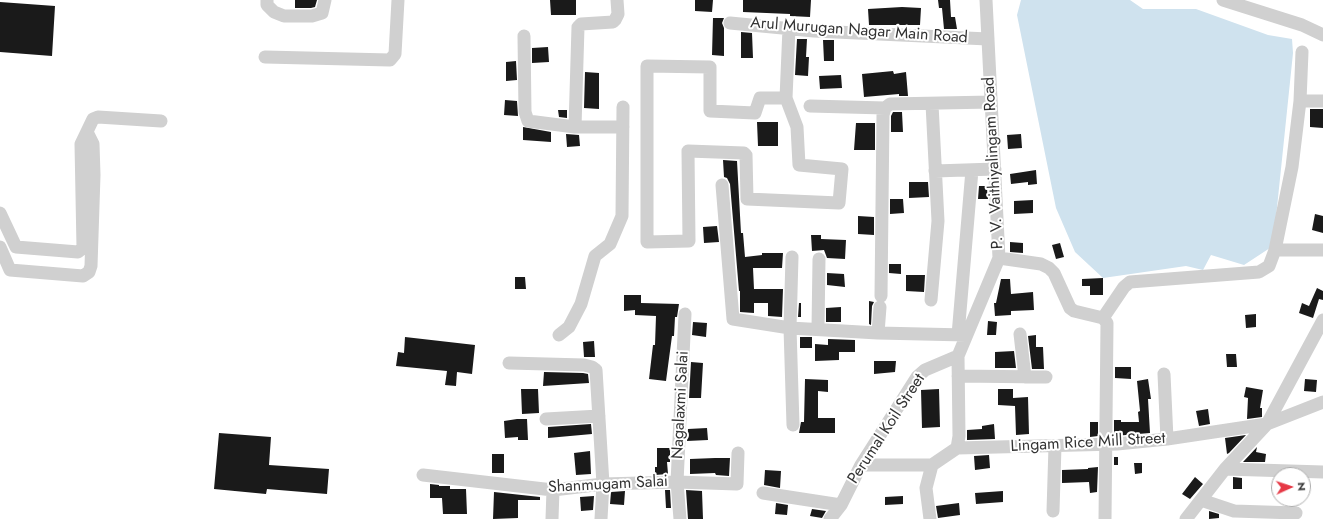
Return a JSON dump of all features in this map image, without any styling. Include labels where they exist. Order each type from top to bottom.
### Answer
[{"type":"street","points":[[267,0],[267,5],[274,12],[284,16],[312,16],[322,13],[325,0]]},
{"type":"street","points":[[265,57],[390,60],[395,54],[398,0]]},
{"type":"street","points":[[575,127],[578,27],[581,24],[615,20],[618,14],[617,0]]},
{"type":"street","name":"P. V. Vaithiyalingam Road","points":[[957,448],[959,436],[958,356],[962,335],[999,258],[986,0]]},
{"type":"street","points":[[1223,0],[1302,26],[1323,35]]},
{"type":"street","name":"Arul Murugan Nagar Main Road","points":[[730,23],[789,28],[988,39]]},
{"type":"street","points":[[786,98],[760,98],[755,113],[710,111],[710,67],[647,66],[647,242],[689,241],[688,151],[744,153],[746,155],[747,199],[839,203],[842,169],[799,165],[797,127],[786,98],[789,28]]},
{"type":"street","points":[[524,36],[526,118],[532,123],[575,127],[623,127]]},
{"type":"street","points":[[1103,318],[1124,287],[1130,282],[1259,272],[1269,266],[1275,250],[1292,167],[1300,101],[1302,52]]},
{"type":"street","points":[[1300,101],[1323,101]]},
{"type":"street","points":[[878,333],[880,302],[883,115],[885,108],[890,104],[991,102]]},
{"type":"street","points":[[931,300],[938,222],[932,104]]},
{"type":"street","points":[[810,106],[885,108]]},
{"type":"street","points":[[558,335],[569,328],[581,304],[595,256],[610,244],[622,216],[623,107]]},
{"type":"street","points":[[0,213],[16,247],[78,252],[83,248],[81,144],[93,119],[98,117],[161,121]]},
{"type":"street","points":[[0,248],[10,270],[83,276],[89,272],[91,266],[94,175],[93,144],[87,132]]},
{"type":"street","points":[[722,185],[733,319],[790,328],[818,328],[878,333],[962,335],[972,170]]},
{"type":"street","points":[[935,171],[995,170]]},
{"type":"street","points":[[1275,250],[1323,250]]},
{"type":"street","points":[[792,257],[790,328],[793,425]]},
{"type":"street","points":[[999,258],[1041,264],[1049,268],[1054,273],[1070,308],[1074,311],[1103,318],[1107,323],[1104,444],[1105,519]]},
{"type":"street","points":[[818,328],[819,259]]},
{"type":"street","name":"Nagalaxmi Salai","points":[[680,519],[677,482],[685,314]]},
{"type":"street","points":[[1186,519],[1224,469],[1267,424],[1323,320]]},
{"type":"street","points":[[1020,334],[1025,377]]},
{"type":"street","name":"Perumal Koil Street","points":[[830,519],[841,505],[861,465],[920,373],[958,356]]},
{"type":"street","points":[[509,363],[592,367],[597,374],[603,484],[601,519]]},
{"type":"street","points":[[1164,374],[1167,439]]},
{"type":"street","points":[[958,376],[1046,377]]},
{"type":"street","points":[[1267,424],[1323,402]]},
{"type":"street","points":[[546,419],[599,416]]},
{"type":"street","name":"Lingam Rice Mill Street","points":[[957,448],[1104,444],[1167,439],[1267,424]]},
{"type":"street","points":[[1053,511],[1055,446]]},
{"type":"street","points":[[861,465],[932,465],[957,448]]},
{"type":"street","name":"Shanmugam Salai","points":[[423,476],[553,490],[603,484],[677,482],[737,484],[738,452]]},
{"type":"street","points":[[930,519],[926,488],[932,465]]},
{"type":"street","points":[[1224,469],[1323,472]]},
{"type":"street","points":[[552,519],[553,490]]},
{"type":"street","points":[[763,492],[841,505]]},
{"type":"street","points":[[1201,500],[1234,511],[1296,512]]},
{"type":"water","points":[[1021,0],[1130,0],[1143,9],[1196,9],[1268,35],[1292,39],[1293,53],[1273,246],[1244,265],[1211,255],[1203,270],[1186,266],[1103,278],[1075,252],[1056,208],[1017,15]]},
{"type":"building","points":[[295,0],[317,0],[315,7],[295,8]]},
{"type":"building","points":[[550,0],[576,0],[576,15],[551,15]]},
{"type":"building","points":[[695,0],[713,0],[712,12],[695,11]]},
{"type":"building","points":[[743,0],[811,0],[810,17],[790,16],[790,14],[743,12]]},
{"type":"building","points":[[938,0],[950,0],[951,17],[955,17],[957,29],[944,29],[942,8],[939,8]]},
{"type":"building","points":[[0,2],[55,6],[52,56],[0,52]]},
{"type":"building","points":[[902,7],[921,8],[920,25],[869,25],[868,9]]},
{"type":"building","points":[[713,18],[724,18],[722,23],[724,28],[724,56],[712,55]]},
{"type":"building","points":[[741,32],[752,33],[753,58],[741,58]]},
{"type":"building","points":[[797,39],[807,39],[806,57],[809,57],[808,76],[795,75]]},
{"type":"building","points":[[823,40],[834,40],[834,61],[824,61]]},
{"type":"building","points":[[548,47],[549,62],[532,63],[532,48]]},
{"type":"building","points":[[516,61],[517,80],[506,81],[506,62]]},
{"type":"building","points":[[893,71],[894,74],[906,72],[908,96],[899,96],[899,94],[864,97],[862,74]]},
{"type":"building","points":[[585,72],[599,73],[599,109],[584,108]]},
{"type":"building","points":[[841,75],[842,88],[820,89],[819,76]]},
{"type":"building","points":[[505,100],[517,101],[518,116],[504,115]]},
{"type":"building","points":[[1310,109],[1323,109],[1323,128],[1310,127]]},
{"type":"building","points":[[558,110],[567,110],[567,118],[559,117]]},
{"type":"building","points":[[893,112],[902,112],[903,132],[891,132],[891,116]]},
{"type":"building","points":[[757,122],[778,122],[778,146],[758,146]]},
{"type":"building","points":[[856,123],[875,123],[875,150],[854,150]]},
{"type":"building","points":[[523,127],[551,132],[551,142],[523,140]]},
{"type":"building","points":[[566,134],[579,135],[580,146],[567,147]]},
{"type":"building","points":[[1021,134],[1022,148],[1008,149],[1007,135]]},
{"type":"building","points":[[723,160],[737,161],[741,233],[743,233],[745,257],[762,255],[762,253],[783,253],[782,268],[753,268],[754,289],[783,289],[782,317],[768,316],[768,303],[754,303],[754,313],[740,312],[740,291],[730,184],[727,178],[724,177]]},
{"type":"building","points":[[1036,170],[1037,184],[1028,185],[1028,182],[1011,184],[1010,174]]},
{"type":"building","points":[[909,182],[928,182],[929,197],[909,198]]},
{"type":"building","points":[[979,186],[987,186],[988,199],[978,199]]},
{"type":"building","points":[[890,199],[903,199],[904,213],[890,214]]},
{"type":"building","points":[[1033,200],[1033,213],[1014,214],[1014,201]]},
{"type":"building","points":[[1315,214],[1323,216],[1323,233],[1312,230]]},
{"type":"building","points":[[858,216],[874,217],[874,235],[858,234]]},
{"type":"building","points":[[717,226],[719,242],[704,243],[703,227]]},
{"type":"building","points":[[811,235],[821,235],[821,239],[846,240],[845,259],[827,258],[824,250],[812,251]]},
{"type":"building","points":[[1010,242],[1023,243],[1023,253],[1010,252]]},
{"type":"building","points":[[1060,243],[1064,257],[1056,259],[1052,245]]},
{"type":"building","points":[[889,264],[901,264],[901,274],[889,273]]},
{"type":"building","points":[[827,273],[844,274],[845,287],[827,285]]},
{"type":"building","points":[[906,275],[925,275],[924,292],[906,291]]},
{"type":"building","points":[[515,277],[525,277],[526,289],[515,289]]},
{"type":"building","points":[[1103,278],[1103,295],[1090,295],[1090,286],[1082,286],[1082,279]]},
{"type":"building","points":[[1001,279],[1010,279],[1011,294],[1033,292],[1034,310],[1011,311],[1011,315],[995,316],[994,303],[996,303]]},
{"type":"building","points":[[1317,288],[1323,291],[1323,300],[1319,299],[1313,318],[1299,313],[1302,303],[1309,306]]},
{"type":"building","points":[[624,295],[641,295],[641,303],[679,304],[677,317],[675,317],[674,336],[672,336],[666,381],[649,379],[653,345],[655,345],[656,316],[635,315],[635,310],[624,311]]},
{"type":"building","points":[[869,301],[874,302],[872,306],[871,325],[869,324]]},
{"type":"building","points":[[799,303],[801,303],[801,317],[798,317]]},
{"type":"building","points":[[841,307],[841,322],[826,322],[826,308]]},
{"type":"building","points":[[1256,314],[1256,327],[1246,328],[1245,315]]},
{"type":"building","points":[[988,321],[997,322],[996,335],[987,335]]},
{"type":"building","points":[[693,322],[707,323],[706,337],[692,335]]},
{"type":"building","points":[[1036,335],[1036,347],[1043,347],[1044,369],[1032,369],[1028,336]]},
{"type":"building","points":[[405,337],[475,345],[472,374],[457,372],[456,386],[445,385],[447,371],[396,366],[398,352],[404,353]]},
{"type":"building","points":[[800,337],[812,337],[812,348],[800,348]]},
{"type":"building","points":[[828,339],[855,340],[855,352],[839,352],[839,360],[815,361],[815,344],[828,345]]},
{"type":"building","points":[[594,341],[595,357],[584,357],[583,342]]},
{"type":"building","points":[[1014,351],[1016,368],[995,368],[995,352]]},
{"type":"building","points":[[1226,354],[1236,354],[1237,367],[1227,367]]},
{"type":"building","points":[[874,361],[896,361],[895,372],[874,374]]},
{"type":"building","points":[[691,362],[703,363],[701,398],[689,398]]},
{"type":"building","points":[[1115,367],[1131,367],[1131,379],[1115,378]]},
{"type":"building","points":[[544,372],[588,374],[589,383],[543,386]]},
{"type":"building","points":[[805,379],[828,380],[828,392],[818,391],[818,418],[835,418],[835,433],[799,433],[801,422],[804,422]]},
{"type":"building","points":[[1148,379],[1151,399],[1148,399],[1150,433],[1114,436],[1114,420],[1121,420],[1121,422],[1139,422],[1138,412],[1140,411],[1137,381]]},
{"type":"building","points":[[1305,379],[1317,380],[1316,392],[1304,391]]},
{"type":"building","points":[[1246,387],[1263,390],[1260,408],[1262,408],[1262,417],[1247,419],[1248,398],[1244,397]]},
{"type":"building","points":[[521,389],[538,389],[539,413],[522,414]]},
{"type":"building","points":[[939,389],[940,427],[922,428],[921,390]]},
{"type":"building","points":[[998,389],[1013,389],[1013,398],[1028,397],[1029,434],[1016,435],[1015,406],[998,405]]},
{"type":"building","points":[[1208,409],[1210,424],[1199,426],[1196,411]]},
{"type":"building","points":[[527,419],[528,440],[518,440],[518,437],[505,438],[504,421]]},
{"type":"building","points":[[1090,422],[1098,422],[1098,436],[1090,437]]},
{"type":"building","points":[[591,424],[592,434],[548,438],[548,427]]},
{"type":"building","points":[[994,424],[995,439],[967,440],[967,430],[982,429],[982,426]]},
{"type":"building","points":[[707,428],[708,440],[687,441],[688,429]]},
{"type":"building","points":[[219,433],[271,437],[269,465],[329,469],[327,494],[267,489],[266,494],[214,489]]},
{"type":"building","points":[[1246,435],[1229,453],[1227,454],[1225,438]]},
{"type":"building","points":[[1257,447],[1256,452],[1266,454],[1265,462],[1243,462]]},
{"type":"building","points":[[657,448],[670,448],[670,462],[667,462],[668,474],[655,475],[655,467],[657,467]]},
{"type":"building","points":[[590,451],[591,474],[576,475],[574,453]]},
{"type":"building","points":[[492,454],[504,454],[504,473],[492,473]]},
{"type":"building","points":[[989,455],[990,468],[975,470],[974,456]]},
{"type":"building","points":[[1114,457],[1118,457],[1118,465],[1114,465]]},
{"type":"building","points":[[730,458],[729,476],[716,475],[715,473],[690,474],[690,459]]},
{"type":"building","points":[[1134,463],[1142,463],[1142,473],[1135,474]]},
{"type":"building","points":[[1098,467],[1097,492],[1090,493],[1089,482],[1062,483],[1062,470]]},
{"type":"building","points":[[765,470],[781,471],[780,488],[764,485]]},
{"type":"building","points":[[1195,477],[1203,484],[1190,499],[1182,494]]},
{"type":"building","points":[[1233,477],[1242,478],[1242,489],[1233,489]]},
{"type":"building","points":[[430,484],[450,486],[450,489],[466,489],[467,514],[443,514],[442,498],[430,498]]},
{"type":"building","points":[[665,490],[670,490],[671,508],[666,508]]},
{"type":"building","points":[[686,490],[702,491],[703,519],[688,519]]},
{"type":"building","points":[[625,491],[624,505],[610,504],[611,492]]},
{"type":"building","points":[[1003,491],[1003,502],[976,504],[975,493]]},
{"type":"building","points":[[494,492],[540,497],[540,500],[518,500],[518,518],[493,519]]},
{"type":"building","points":[[594,496],[593,510],[581,511],[580,497]]},
{"type":"building","points":[[903,496],[903,504],[885,505],[885,497]]},
{"type":"building","points":[[776,503],[788,505],[787,515],[775,514]]},
{"type":"building","points":[[959,503],[960,515],[938,518],[936,506]]},
{"type":"building","points":[[812,509],[826,511],[822,518],[810,516]]},
{"type":"building","points":[[1209,511],[1219,514],[1219,518],[1209,519]]}]
